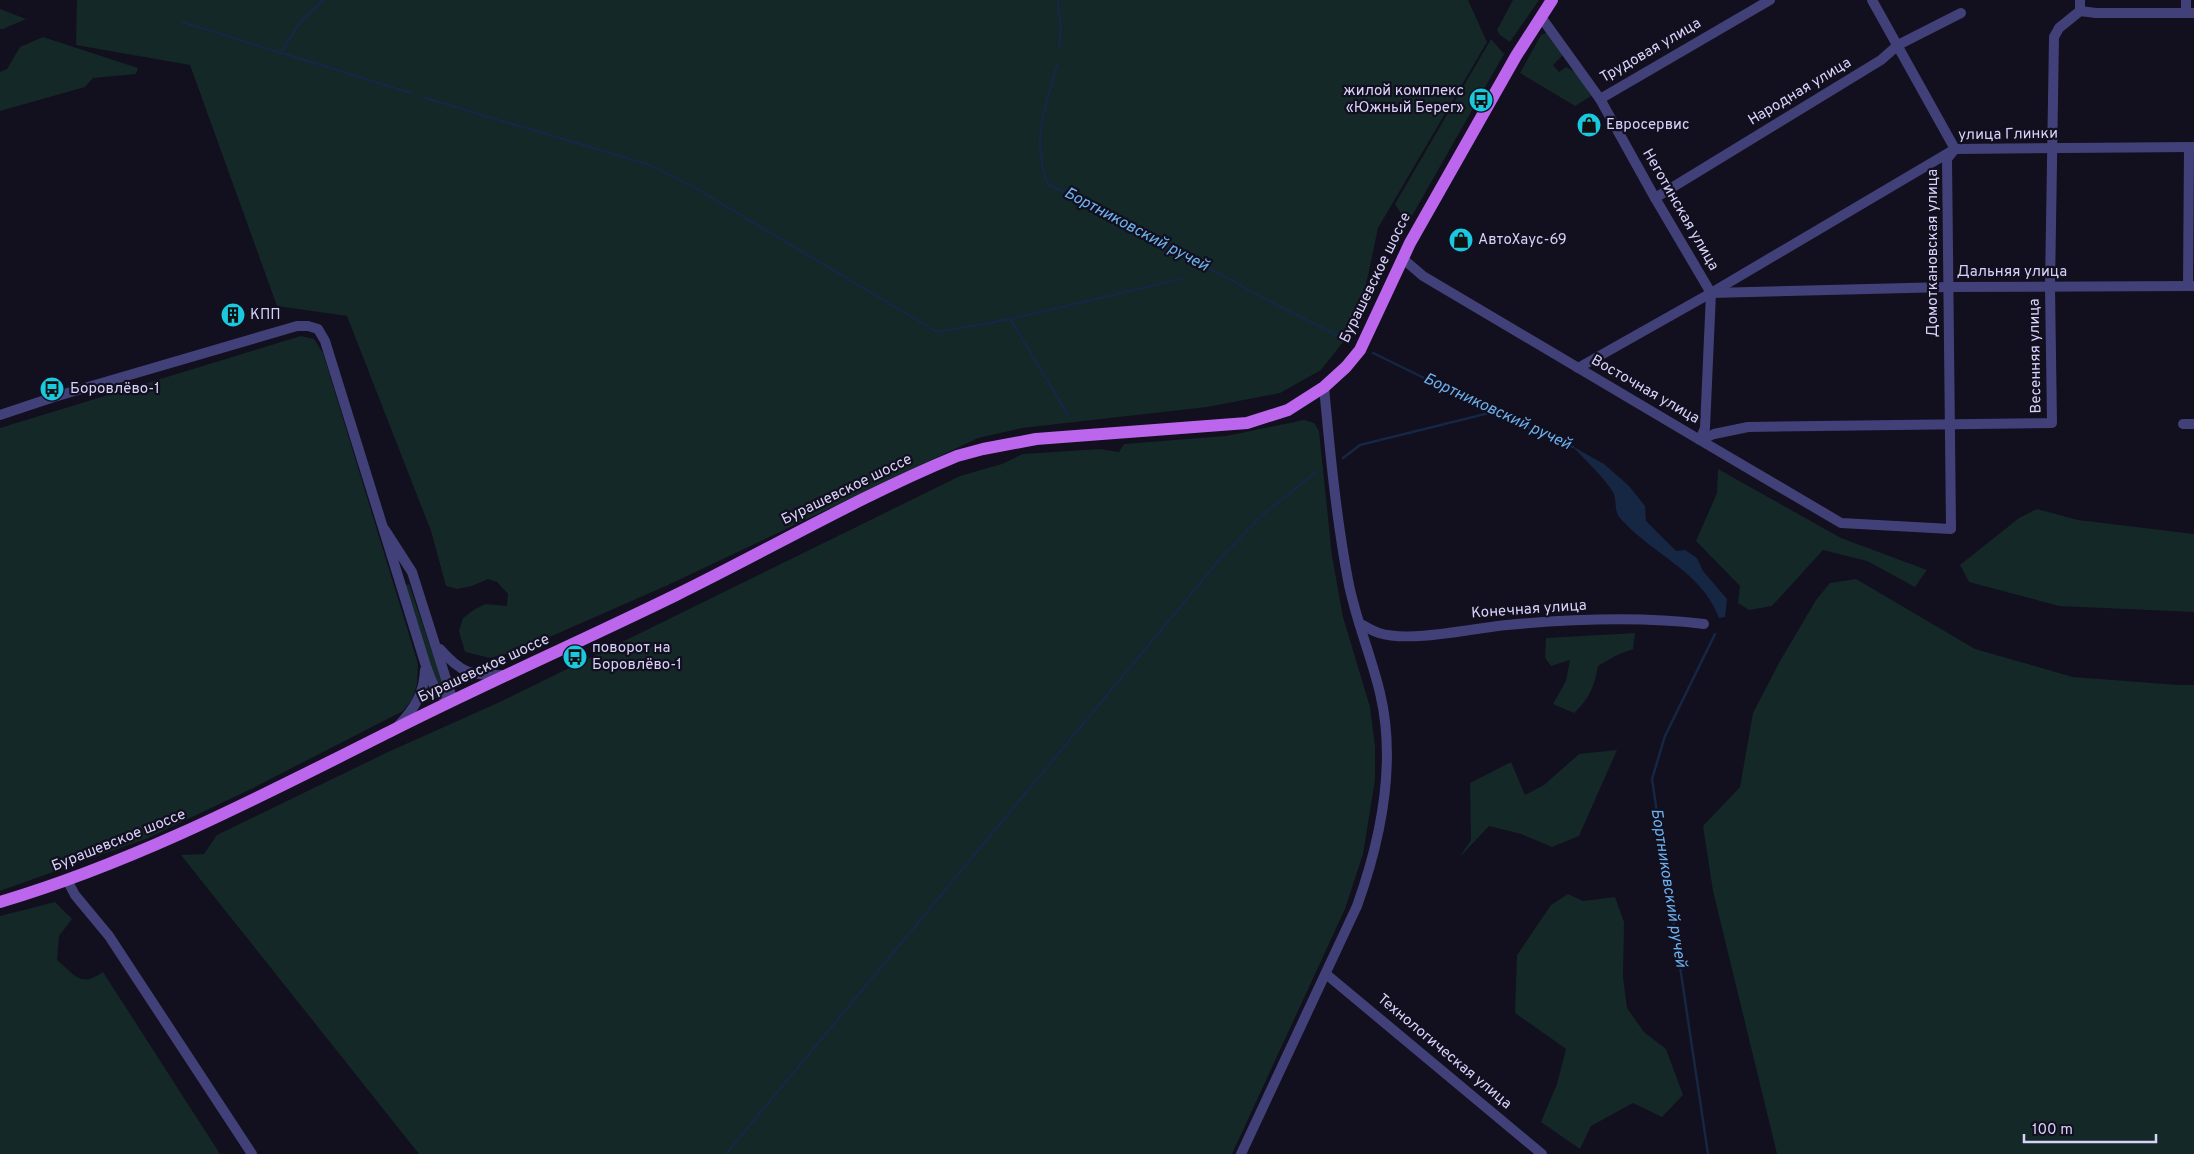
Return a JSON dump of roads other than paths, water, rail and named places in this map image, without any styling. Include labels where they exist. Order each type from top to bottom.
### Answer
[{"type":"main road","name":"Бурашевское шоссе","points":[[0,902],[68,880],[214,820],[395,728],[662,602],[769,546],[957,456],[1036,439],[1247,423],[1288,410],[1324,387],[1346,367],[1360,350],[1402,258],[1488,104],[1552,0]]},
{"type":"street","name":"Трудовая улица","points":[[1600,99],[1770,0]]},
{"type":"street","points":[[1872,0],[1955,149]]},
{"type":"street","points":[[2080,5],[2096,13],[2190,13],[2186,0]]},
{"type":"street","name":"Весенняя улица","points":[[2052,424],[2050,287],[2054,37],[2059,28],[2080,5]]},
{"type":"street","name":"Народная улица","points":[[1655,198],[1881,60],[1898,46],[1961,13]]},
{"type":"street","name":"Неготинская улица","points":[[1541,17],[1600,99],[1711,294]]},
{"type":"street","points":[[2191,148],[2191,286]]},
{"type":"street","name":"улица Глинки","points":[[1578,368],[1711,294],[1955,149],[2191,148]]},
{"type":"street","name":"Домоткановская улица","points":[[1700,440],[1842,523],[1951,529],[1947,159],[1955,149]]},
{"type":"street","name":"Восточная улица","points":[[1402,258],[1423,276],[1700,440],[1714,434],[1748,427],[2052,424]]},
{"type":"street","name":"Дальняя улица","points":[[1711,294],[1948,288],[2191,286]]},
{"type":"street","points":[[1700,440],[1705,428],[1711,294]]},
{"type":"street","points":[[0,415],[54,397],[297,326],[308,326],[318,330],[325,341],[426,666],[435,689],[446,699],[453,700],[412,572],[385,530]]},
{"type":"street","points":[[1241,1154],[1351,922],[1370,870],[1384,796],[1387,761],[1383,707],[1348,579],[1337,512],[1324,387]]},
{"type":"street","points":[[2183,424],[2194,424]]},
{"type":"street","name":"Конечная улица","points":[[1359,623],[1380,633],[1413,636],[1507,625],[1603,620],[1677,620],[1704,624]]},
{"type":"street","points":[[436,644],[454,665],[466,672],[486,676],[507,675]]},
{"type":"street","points":[[395,728],[413,710],[417,703],[423,688],[426,666]]},
{"type":"street","points":[[68,880],[75,895],[113,942],[252,1154]]},
{"type":"street","name":"Технологическая улица","points":[[1326,974],[1542,1154]]},
{"type":"water","points":[[1572,446],[1604,464],[1629,486],[1645,506],[1646,521],[1676,551],[1685,550],[1697,558],[1703,571],[1727,599],[1725,617],[1719,618],[1711,601],[1688,575],[1646,542],[1620,518],[1617,513],[1613,492],[1609,486]]},
{"type":"waterway","points":[[280,54],[301,21],[323,0]]},
{"type":"waterway","points":[[1058,0],[1061,30],[1059,48]]},
{"type":"waterway","points":[[182,22],[411,93]]},
{"type":"waterway","name":"Бортниковский ручей","points":[[1057,65],[1044,110],[1040,139],[1043,169],[1048,185],[1088,201],[1267,300],[1350,342]]},
{"type":"waterway","points":[[425,98],[647,164],[697,189],[937,332],[1011,319],[1181,279]]},
{"type":"waterway","points":[[1011,320],[1068,415]]},
{"type":"waterway","name":"Бортниковский ручей","points":[[1373,353],[1508,419],[1573,447]]},
{"type":"waterway","points":[[1343,458],[1360,445],[1493,412]]},
{"type":"waterway","points":[[726,1154],[1220,559],[1261,516],[1315,473]]},
{"type":"waterway","name":"Бортниковский ручей","points":[[1708,1154],[1652,779],[1665,736],[1715,634]]},
{"type":"place","name":"жилой комплекс «Южный Берег»","points":[[1481,100]]},
{"type":"place","name":"Евросервис","points":[[1589,125]]},
{"type":"place","name":"АвтоХаус-69","points":[[1461,240]]},
{"type":"place","name":"КПП","points":[[233,315]]},
{"type":"place","name":"Боровлёво-1","points":[[52,389]]},
{"type":"place","name":"поворот на Боровлёво-1","points":[[575,657]]}]
